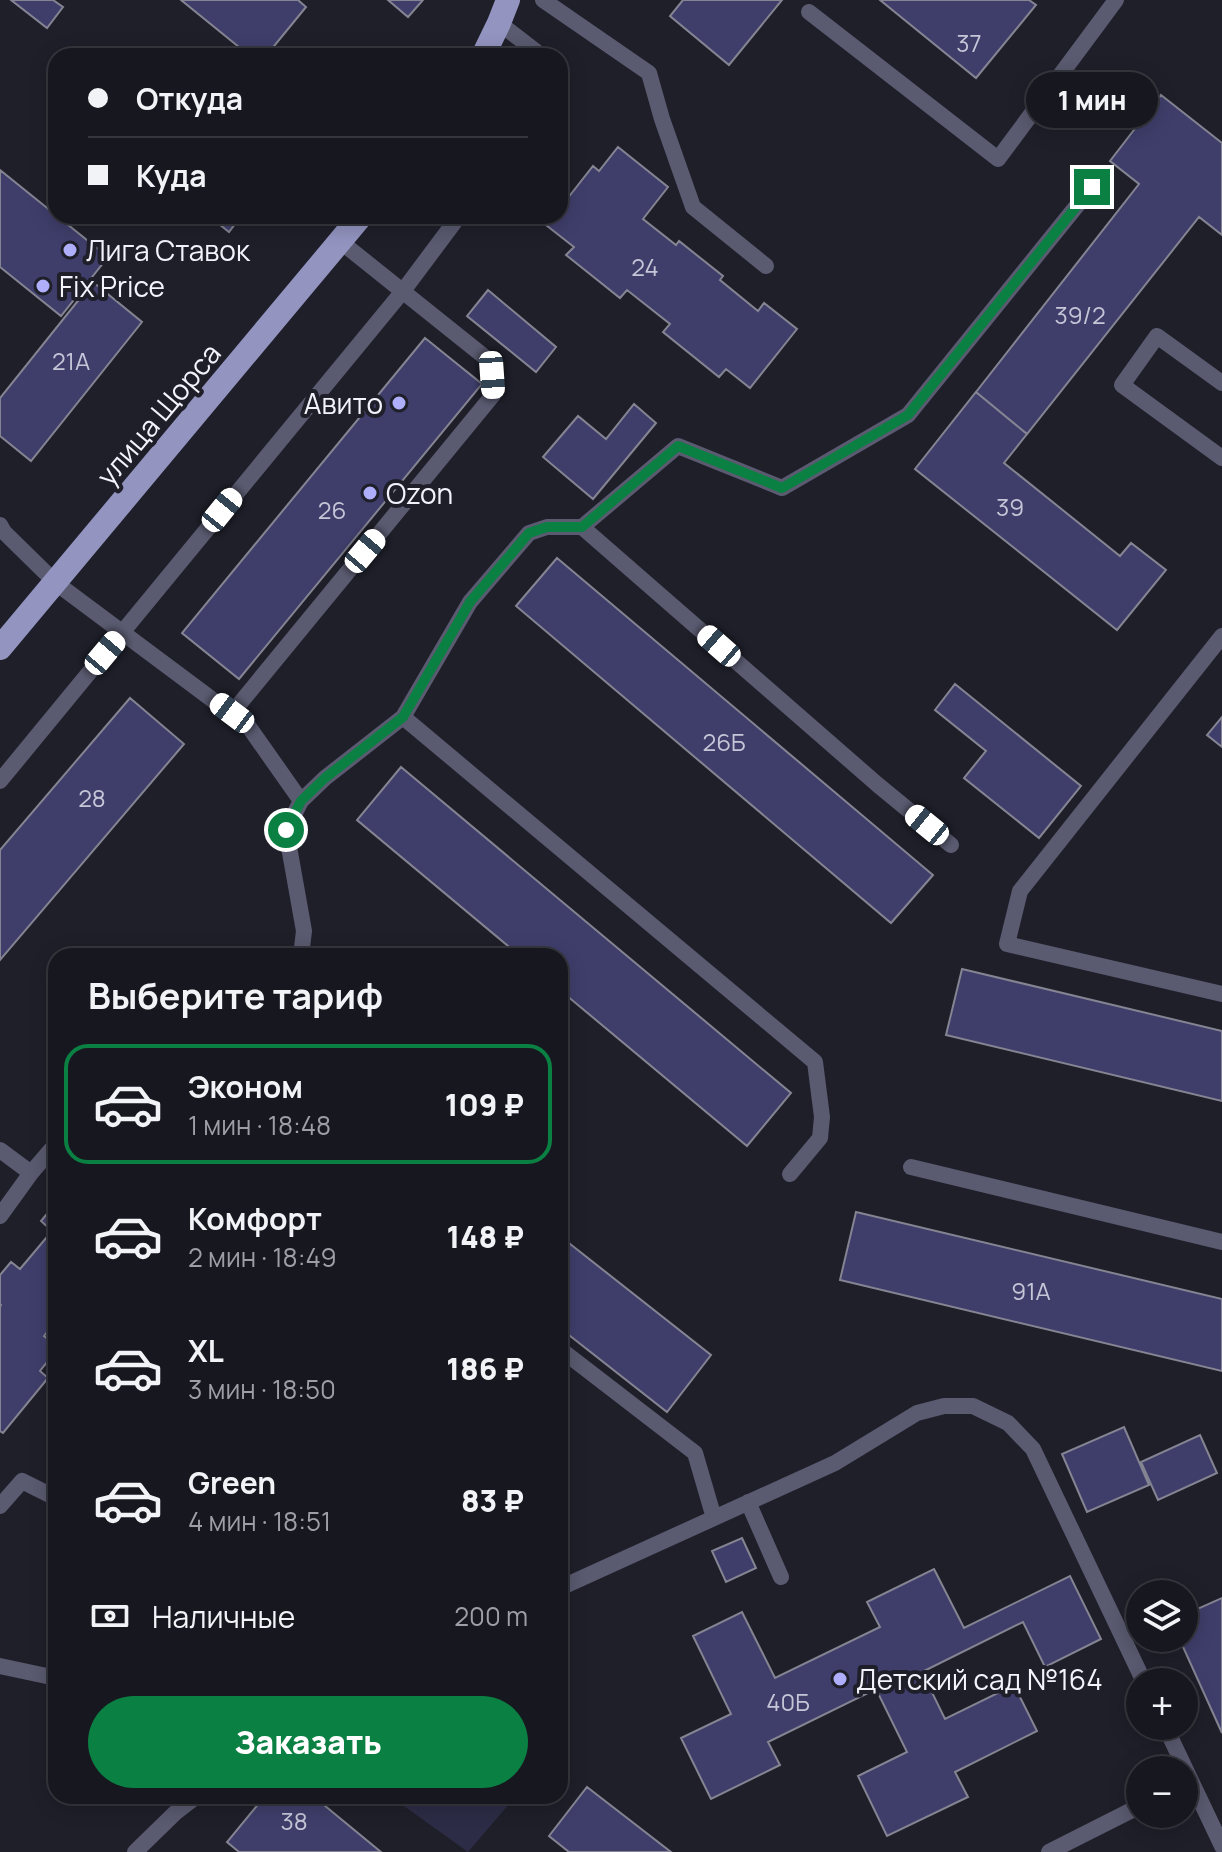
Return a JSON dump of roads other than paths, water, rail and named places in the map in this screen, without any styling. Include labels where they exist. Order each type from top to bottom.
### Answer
[{"type":"main road","points":[[487,48],[503,11]]},
{"type":"main road","name":"улица Щорса","points":[[0,648],[355,224]]},
{"type":"lane","points":[[543,0],[649,73],[693,207],[766,266]]},
{"type":"lane","points":[[809,12],[998,159],[1116,0]]},
{"type":"lane","points":[[503,11],[535,48]]},
{"type":"lane","points":[[302,948],[304,931],[286,830],[301,801],[325,778],[403,717],[470,602],[529,533],[547,527],[582,527],[678,446],[782,488],[908,415],[1092,187]]},
{"type":"lane","points":[[0,781],[403,291],[453,224]]},
{"type":"lane","points":[[232,713],[493,395],[492,375],[486,358],[341,242]]},
{"type":"lane","points":[[1222,383],[1157,336],[1122,385],[1222,458]]},
{"type":"lane","points":[[0,525],[56,583],[249,727],[301,801]]},
{"type":"lane","points":[[582,527],[951,845]]},
{"type":"lane","points":[[1222,636],[1020,891],[1007,944],[1222,994]]},
{"type":"lane","points":[[403,717],[815,1062],[822,1117],[820,1138],[790,1174]]},
{"type":"lane","points":[[0,1150],[31,1173]]},
{"type":"lane","points":[[0,1216],[48,1153]]},
{"type":"lane","points":[[911,1167],[1222,1242]]},
{"type":"lane","points":[[568,1355],[695,1453],[714,1518]]},
{"type":"lane","points":[[568,1584],[835,1463],[917,1413],[944,1406],[973,1406],[1008,1423],[1033,1449],[1137,1668]]},
{"type":"lane","points":[[0,1506],[22,1481],[48,1494]]},
{"type":"lane","points":[[748,1502],[781,1577]]},
{"type":"lane","points":[[0,1666],[48,1676]]},
{"type":"lane","points":[[1198,1801],[1222,1846]]},
{"type":"lane","points":[[135,1852],[185,1804]]},
{"type":"lane","points":[[1049,1852],[1126,1813]]},
{"type":"place","name":"Лига Ставок","points":[[70,250]]},
{"type":"place","name":"Fix Price","points":[[43,286]]},
{"type":"place","name":"Авито","points":[[399,403]]},
{"type":"place","name":"Ozon","points":[[370,493]]},
{"type":"place","name":"Детский сад №164","points":[[840,1679]]}]
